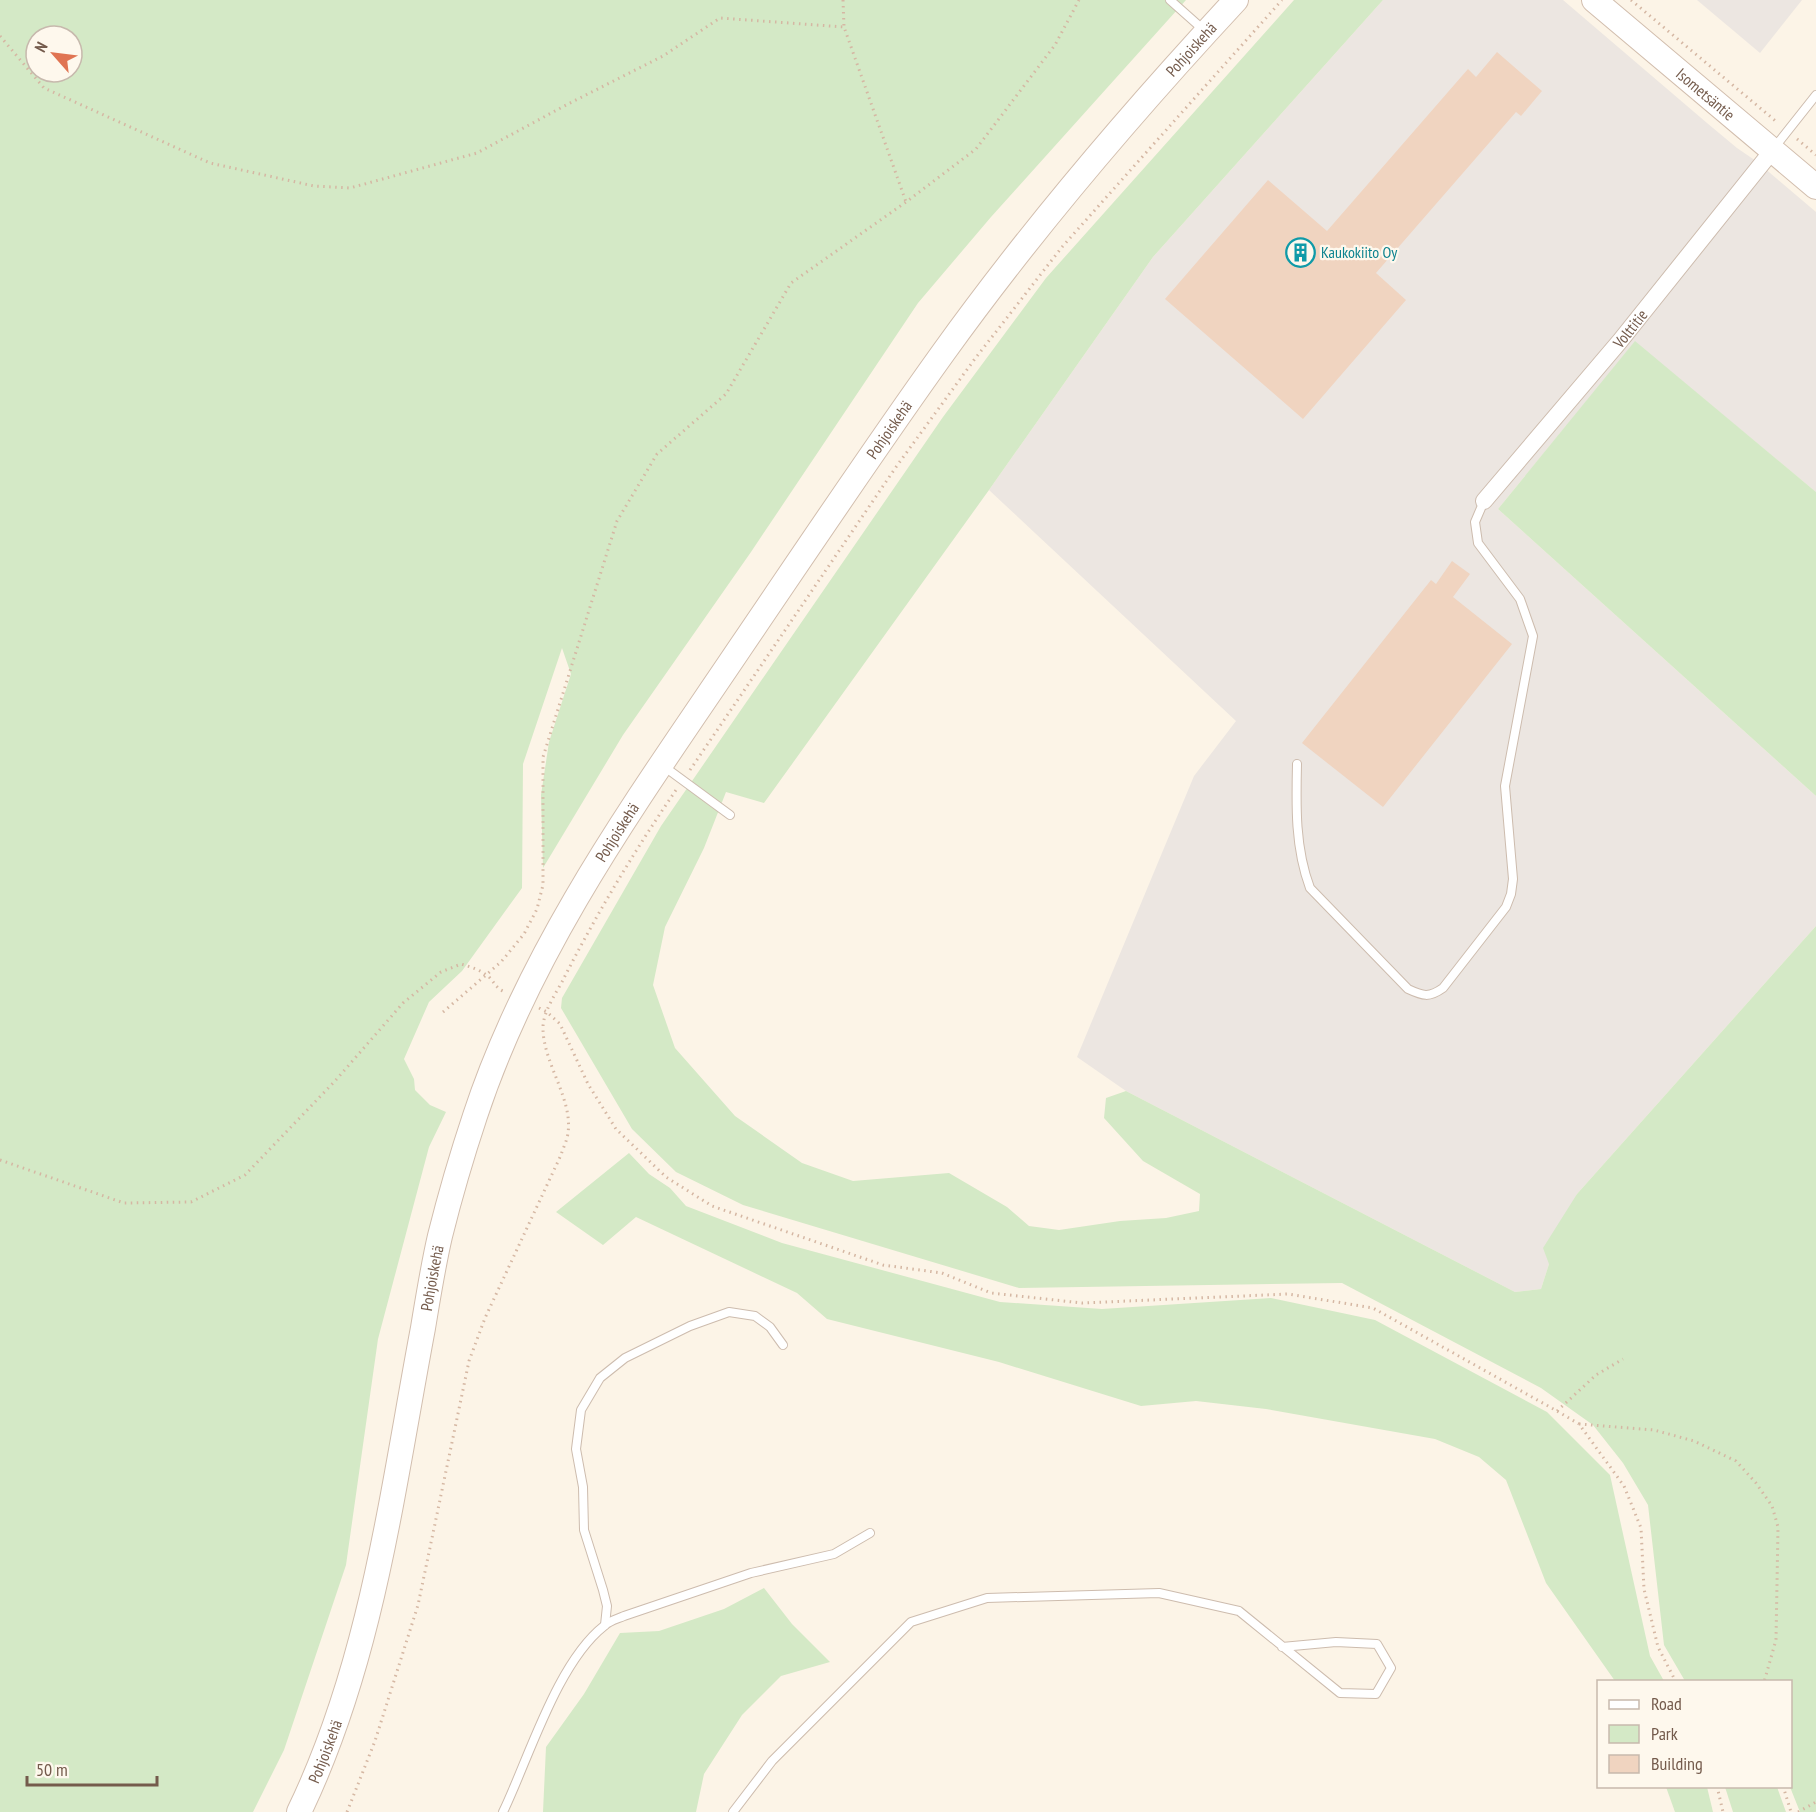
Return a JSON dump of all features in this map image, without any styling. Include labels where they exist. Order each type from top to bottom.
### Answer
[{"type":"main road","name":"Pohjoiskehä","points":[[299,1812],[341,1708],[366,1620],[391,1509],[440,1236],[476,1115],[504,1040],[554,935],[661,764],[945,350],[1083,172],[1236,0]]},
{"type":"main road","name":"Isometsäntie","points":[[1594,0],[1816,187]]},
{"type":"street","name":"Volttitie","points":[[1484,501],[1620,341],[1772,151]]},
{"type":"lane","points":[[1170,0],[1206,33]]},
{"type":"lane","points":[[1772,151],[1816,95]]},
{"type":"lane","points":[[1297,764],[1296,812],[1304,871],[1310,888],[1408,989],[1422,996],[1432,995],[1443,988],[1506,907],[1511,894],[1512,860],[1505,786],[1533,636],[1520,600],[1478,543],[1475,522],[1484,501]]},
{"type":"lane","points":[[661,764],[730,815]]},
{"type":"lane","points":[[605,1624],[607,1606],[584,1530],[583,1487],[576,1449],[581,1410],[600,1378],[625,1358],[690,1326],[729,1312],[755,1316],[770,1327],[783,1345]]},
{"type":"lane","points":[[503,1812],[558,1689],[576,1656],[605,1624],[751,1573],[834,1554],[870,1533]]},
{"type":"lane","points":[[734,1812],[772,1761],[911,1622],[987,1598],[1159,1593],[1239,1611],[1282,1647],[1340,1693],[1376,1694],[1391,1668],[1377,1644],[1336,1642],[1282,1647]]},
{"type":"path","points":[[843,0],[844,27],[906,202]]},
{"type":"path","points":[[443,1012],[487,975],[524,934],[537,909],[543,885],[543,757],[617,521],[657,454],[726,394],[791,284],[976,149],[1056,45],[1079,0]]},
{"type":"path","points":[[347,1812],[375,1741],[418,1605],[470,1360],[484,1318],[561,1155],[568,1133],[567,1113],[545,1045],[543,1026],[547,1012],[586,934],[648,832],[889,477],[974,360],[1062,247],[1282,0]]},
{"type":"path","points":[[1631,0],[1816,155]]},
{"type":"path","points":[[0,36],[44,88],[210,163],[314,186],[350,188],[477,153],[663,56],[720,18],[844,27]]},
{"type":"path","points":[[0,1160],[124,1203],[191,1202],[245,1175],[335,1081],[403,1003],[441,972],[461,964],[487,975]]},
{"type":"path","points":[[547,1012],[560,1024],[588,1084],[616,1129],[666,1177],[712,1206],[884,1265],[942,1273],[991,1293],[1082,1303],[1288,1294],[1373,1308],[1579,1424],[1624,1485],[1641,1528],[1644,1588],[1658,1647],[1676,1680]]},
{"type":"path","points":[[1557,1411],[1596,1375],[1623,1359]]},
{"type":"path","points":[[1579,1424],[1654,1430],[1694,1441],[1736,1461],[1772,1506],[1778,1527],[1776,1640],[1765,1680]]},
{"type":"path","points":[[1717,1788],[1723,1812]]},
{"type":"path","points":[[1784,1788],[1791,1812]]},
{"type":"path","points":[[1798,1812],[1816,1802]]},
{"type":"shaded area","points":[[1383,0],[1563,0],[1816,212],[1816,492],[1635,342],[1498,509],[1816,796],[1816,926],[1577,1194],[1541,1289],[1515,1292],[1126,1091],[1077,1057],[1194,776],[1236,721],[989,490],[1153,257]]},
{"type":"shaded area","points":[[1697,0],[1802,0],[1760,53]]},
{"type":"green space","points":[[0,0],[1186,0],[991,217],[918,303],[751,552],[623,735],[543,868],[541,795],[549,742],[571,674],[562,648],[523,764],[522,888],[462,971],[429,1002],[404,1059],[414,1079],[415,1090],[430,1105],[446,1112],[429,1147],[378,1339],[346,1565],[284,1750],[253,1812],[0,1812]]},
{"type":"green space","points":[[1294,0],[1383,0],[1153,257],[764,803],[726,792],[704,848],[665,927],[653,985],[675,1048],[735,1116],[802,1163],[853,1181],[949,1173],[1007,1207],[1029,1226],[1059,1230],[1120,1221],[1166,1218],[1199,1211],[1200,1194],[1143,1161],[1104,1118],[1106,1098],[1126,1091],[1515,1292],[1541,1289],[1549,1264],[1543,1248],[1577,1194],[1816,926],[1816,1812],[1800,1812],[1790,1788],[1792,1680],[1684,1680],[1664,1645],[1648,1505],[1623,1463],[1593,1425],[1541,1388],[1342,1283],[1019,1288],[743,1205],[676,1172],[632,1129],[561,1008],[562,998],[661,826],[943,417],[1046,278]]},
{"type":"green space","points":[[1635,341],[1816,492],[1816,796],[1498,509]]},
{"type":"green space","points":[[629,1153],[649,1174],[670,1188],[686,1206],[782,1243],[1000,1302],[1102,1309],[1271,1298],[1375,1320],[1547,1412],[1610,1475],[1650,1656],[1663,1680],[1614,1680],[1546,1583],[1506,1480],[1479,1457],[1435,1439],[1266,1409],[1196,1401],[1141,1406],[999,1362],[827,1319],[797,1293],[636,1217],[603,1245],[556,1212]]},
{"type":"green space","points":[[764,1588],[792,1624],[830,1662],[781,1676],[742,1715],[704,1774],[696,1812],[543,1812],[546,1747],[584,1694],[620,1633],[659,1631],[724,1609]]},
{"type":"green space","points":[[1666,1788],[1707,1788],[1713,1812],[1675,1812]]},
{"type":"green space","points":[[1725,1788],[1777,1788],[1786,1812],[1733,1812]]},
{"type":"building","name":"Kaukokiito Oy","points":[[1497,52],[1542,91],[1521,116],[1516,112],[1376,273],[1406,300],[1303,419],[1165,299],[1268,180],[1327,231],[1468,69],[1476,77]]},
{"type":"building","points":[[1452,561],[1470,574],[1453,597],[1512,644],[1383,807],[1302,743],[1431,580],[1436,584]]},
{"type":"place","name":"Kaukokiito Oy","points":[[1300,252]]}]
